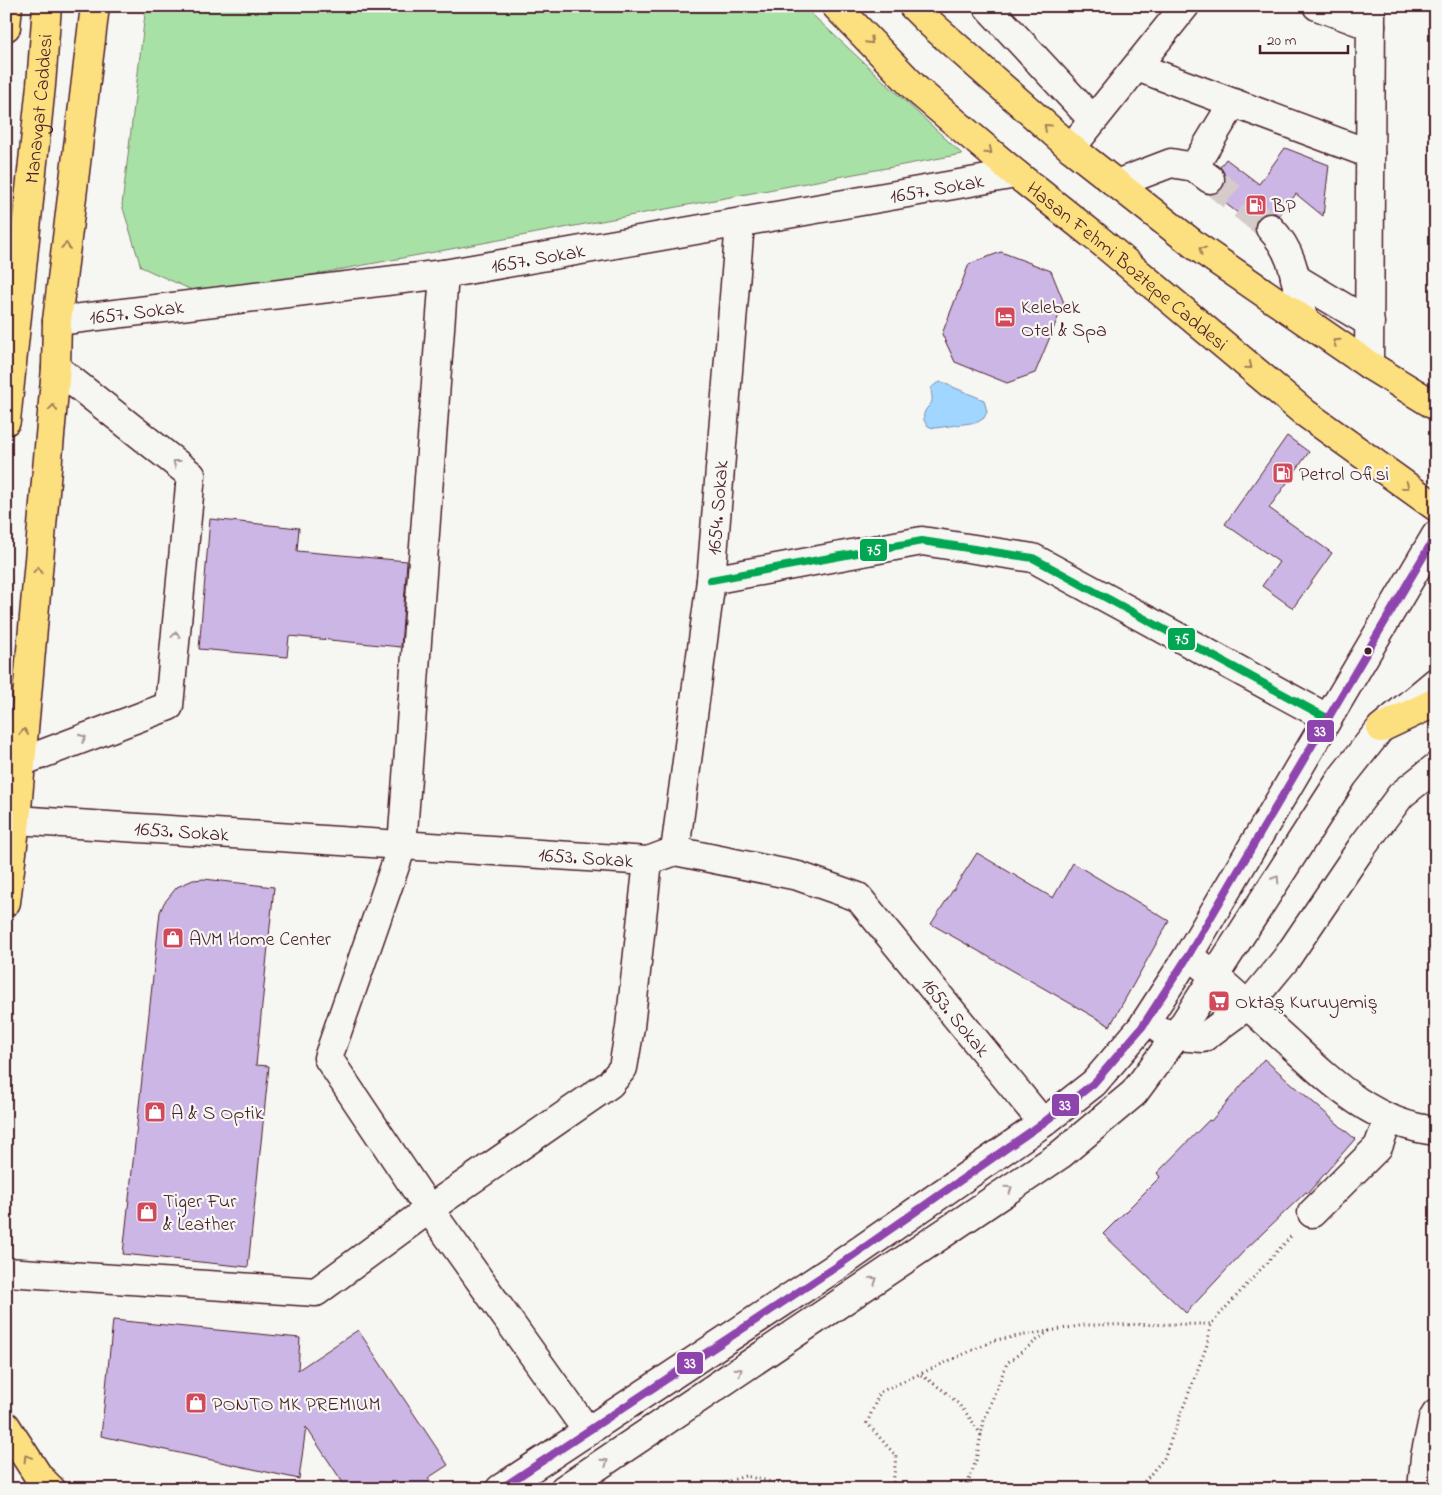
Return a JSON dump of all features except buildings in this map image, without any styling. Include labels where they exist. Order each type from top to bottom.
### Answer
[{"type":"main road","name":"Manavgat Caddesi","points":[[6,27],[8,6]]},
{"type":"main road","name":"Manavgat Caddesi","points":[[6,422],[41,85],[47,6]]},
{"type":"main road","points":[[6,902],[22,762],[56,368],[57,321],[95,6]]},
{"type":"main road","name":"Hasan Fehmi Boztepe Caddesi","points":[[836,6],[917,90],[1016,174],[1098,239],[1305,413],[1436,508]]},
{"type":"main road","points":[[913,6],[930,24],[1071,148],[1196,246],[1369,364],[1436,406]]},
{"type":"main road","points":[[1406,388],[1436,393]]},
{"type":"main road","points":[[1381,728],[1436,702]]},
{"type":"main road","points":[[6,1426],[38,1477],[51,1489]]},
{"type":"street","points":[[987,6],[1093,120]]},
{"type":"street","points":[[1071,148],[1185,6]]},
{"type":"street","points":[[1317,6],[1371,16],[1369,364]]},
{"type":"street","points":[[1137,67],[1370,154]]},
{"type":"street","points":[[1116,184],[1172,163],[1202,173],[1233,103]]},
{"type":"street","name":"1657. Sokak","points":[[57,321],[444,274],[1016,174]]},
{"type":"street","name":"1654. Sokak","points":[[675,851],[710,580],[740,223]]},
{"type":"street","points":[[1270,228],[1282,241],[1292,262],[1302,319]]},
{"type":"street","points":[[444,274],[402,846],[328,1058],[429,1209],[588,1432]]},
{"type":"street","points":[[1295,278],[1370,323]]},
{"type":"street","points":[[22,762],[169,706],[191,475],[56,368]]},
{"type":"street","points":[[500,1489],[839,1265],[1044,1122],[1094,1084],[1142,1027],[1188,956],[1436,535]]},
{"type":"street","points":[[710,580],[922,541],[1033,558],[1327,718]]},
{"type":"street","points":[[564,1489],[1060,1155],[1134,1093],[1176,1036],[1215,977],[1342,776],[1381,728],[1436,682]]},
{"type":"street","points":[[1142,1027],[1176,1036],[1204,1038],[1248,1005],[1286,959],[1362,846],[1402,795],[1436,767]]},
{"type":"street","name":"1653. Sokak","points":[[16,820],[648,861],[675,851],[798,876],[858,897],[1044,1122]]},
{"type":"street","points":[[6,1272],[316,1292],[429,1209],[610,1084],[623,1068],[630,1027],[648,861]]},
{"type":"street","points":[[1188,956],[1248,1005],[1340,1090],[1375,1113],[1424,1130],[1436,1131]]},
{"type":"street","points":[[1312,1213],[1378,1146],[1389,1118]]},
{"type":"street","points":[[1422,1489],[1425,1458],[1433,1419],[1436,1414]]},
{"type":"path","points":[[1138,1489],[1164,1458],[1206,1345],[1211,1324],[1312,1213]]},
{"type":"path","points":[[887,1489],[892,1486],[896,1456],[866,1423],[880,1392],[995,1340],[1085,1325],[1211,1324]]},
{"type":"path","points":[[966,1489],[976,1460],[984,1420],[1007,1363],[1050,1331]]},
{"type":"path","points":[[921,1374],[946,1391],[968,1414],[981,1435]]},
{"type":"path","points":[[706,1489],[745,1476],[804,1489]]},
{"type":"green space","points":[[146,6],[803,6],[962,154],[203,295],[141,267],[122,205]]},
{"type":"green space","points":[[1431,6],[1436,6],[1436,156]]},
{"type":"water","points":[[941,382],[984,400],[987,412],[984,418],[978,422],[935,428],[927,425],[924,420],[924,414],[932,401],[931,390],[933,386]]},
{"type":"tunnel","points":[[1210,179],[1270,228]]},
{"type":"transit line","name":"33","points":[[500,1489],[839,1265],[1043,1123],[1094,1083],[1142,1027],[1188,956],[1436,535]]},
{"type":"transit line","name":"75","points":[[711,580],[922,541],[1033,558],[1327,718]]},
{"type":"place","name":"BP","points":[[1256,205]]},
{"type":"place","name":"Kelebek Otel & Spa","points":[[1005,317]]},
{"type":"place","name":"Petrol Ofisi","points":[[1283,473]]},
{"type":"place","name":"AVM Home Center","points":[[173,938]]},
{"type":"place","name":"Oktaş Kuruyemiş","points":[[1219,1001]]},
{"type":"place","name":"A & S Optik","points":[[155,1112]]},
{"type":"place","name":"Tiger Fur & Leather","points":[[147,1212]]},
{"type":"place","name":"PONTO MK PREMIUM","points":[[196,1403]]}]
